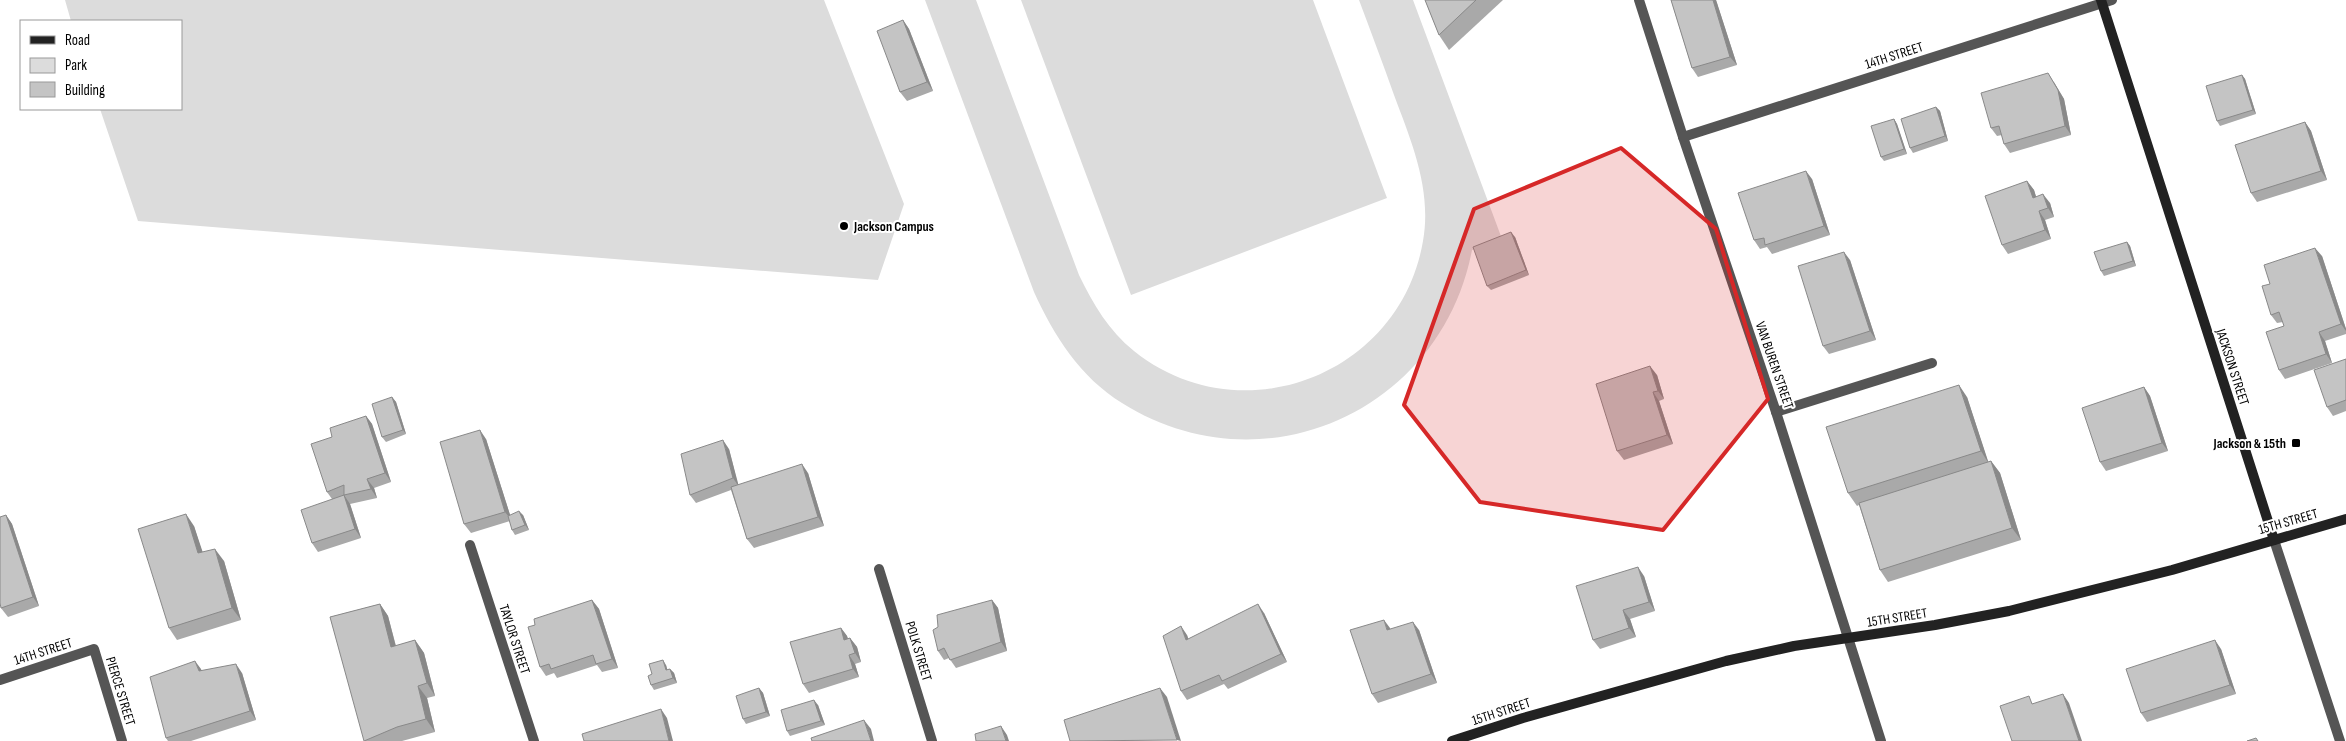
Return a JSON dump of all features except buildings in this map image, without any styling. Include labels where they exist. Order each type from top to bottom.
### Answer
[{"type":"street","name":"VAN BUREN STREET","points":[[1639,0],[1776,412],[1881,741]]},
{"type":"street","name":"14TH STREET","points":[[1683,137],[2105,1]]},
{"type":"street","name":"JACKSON STREET","points":[[2105,1],[2274,540],[2340,741]]},
{"type":"street","points":[[1776,412],[1932,363]]},
{"type":"street","name":"15TH STREET","points":[[1452,741],[1523,718],[1726,661],[1794,646],[1935,625],[2018,608],[2172,570],[2346,519]]},
{"type":"street","name":"TAYLOR STREET","points":[[470,545],[534,741]]},
{"type":"street","name":"POLK STREET","points":[[879,569],[932,741]]},
{"type":"street","name":"14TH STREET","points":[[0,680],[94,649]]},
{"type":"street","name":"PIERCE STREET","points":[[94,649],[122,741]]},
{"type":"highlighted area","points":[[1621,148],[1716,229],[1768,399],[1663,530],[1480,502],[1404,405],[1474,209]]},
{"type":"green space","points":[[65,0],[824,0],[904,204],[878,280],[138,221],[100,110],[182,110],[182,20],[71,20]]},
{"type":"green space","points":[[925,0],[976,0],[1084,286],[1109,326],[1125,343],[1134,351],[1176,376],[1221,389],[1266,389],[1310,379],[1349,358],[1383,327],[1408,288],[1423,241],[1425,203],[1423,185],[1407,131],[1359,0],[1413,0],[1502,239],[1472,250],[1454,307],[1424,355],[1385,393],[1338,420],[1286,436],[1231,439],[1176,428],[1122,403],[1107,393],[1081,368],[1050,324],[1034,292]]},
{"type":"green space","points":[[1021,0],[1313,0],[1387,198],[1131,295]]},
{"type":"place","name":"Jackson Campus","points":[[844,226]]},
{"type":"place","name":"Jackson & 15th","points":[[2296,443]]}]
